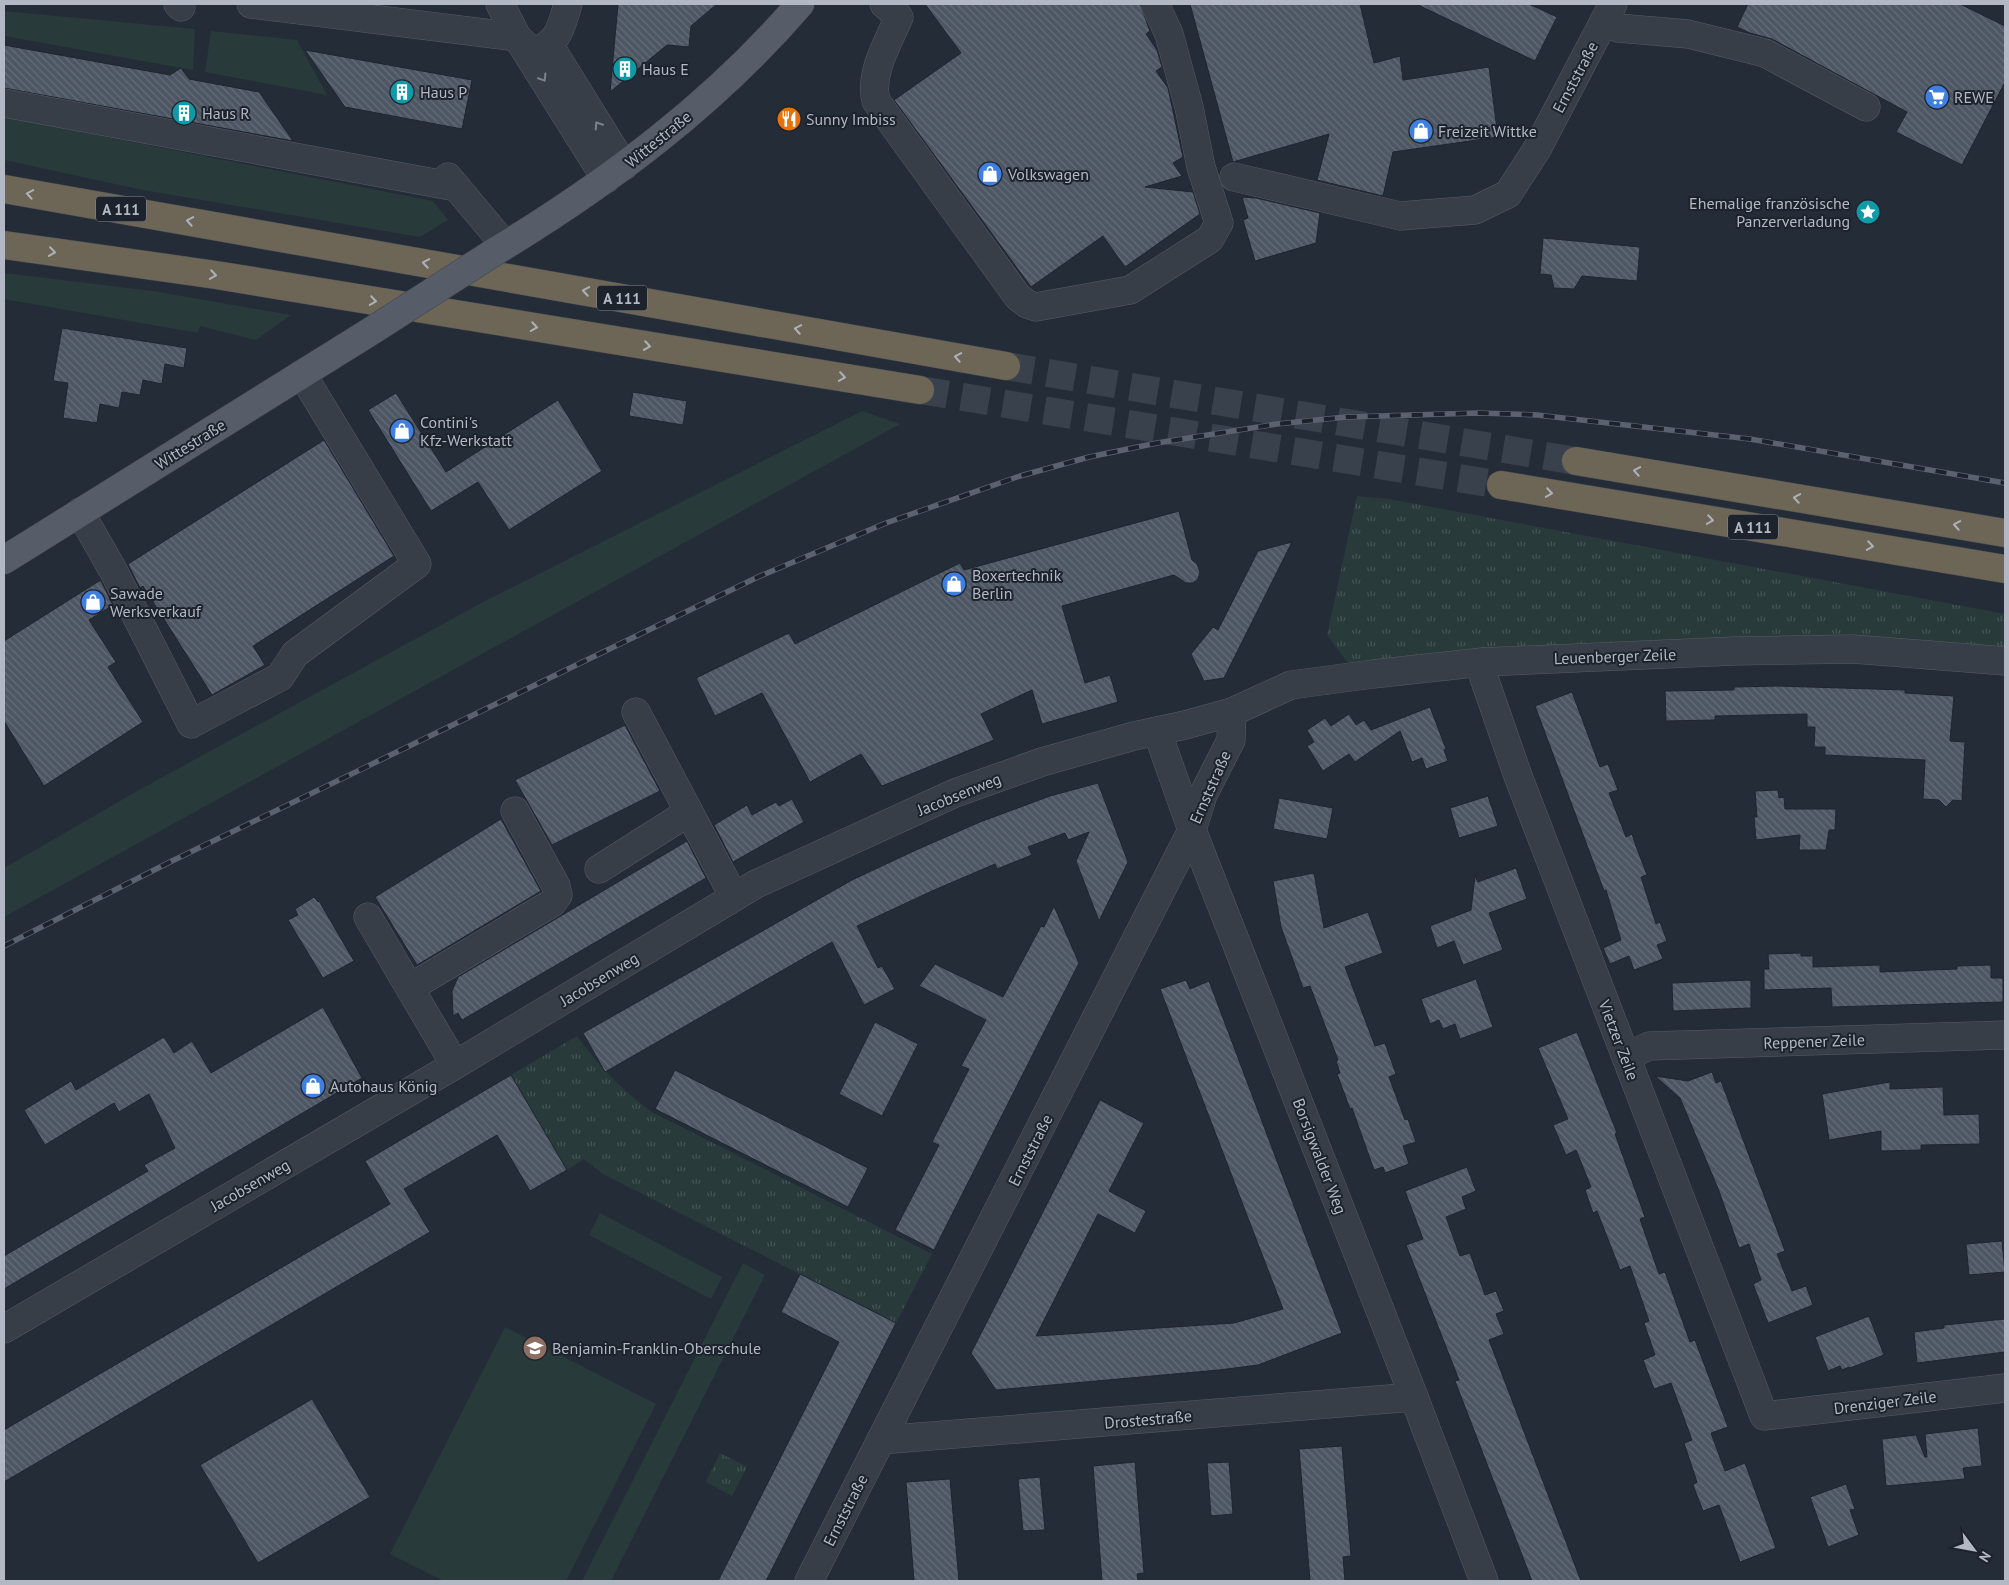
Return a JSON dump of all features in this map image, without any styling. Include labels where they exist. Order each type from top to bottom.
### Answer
[{"type":"highway","name":"A 111","points":[[4,189],[1006,366]]},
{"type":"highway","points":[[4,245],[216,275],[920,390]]},
{"type":"highway","name":"A 111","points":[[1576,461],[2005,533]]},
{"type":"highway","name":"A 111","points":[[1501,485],[2005,569]]},
{"type":"main road","name":"Wittestraße","points":[[4,560],[376,328],[615,173],[664,136],[737,72],[800,4]]},
{"type":"street","points":[[251,4],[517,37],[534,53],[549,45],[560,31],[568,4]]},
{"type":"street","points":[[500,4],[517,37],[615,173]]},
{"type":"street","points":[[896,8],[875,76],[873,90],[876,101],[1018,297],[1027,304],[1036,306],[1130,290],[1210,239],[1217,230],[1219,223],[1201,168],[1189,107],[1169,34],[1155,4]]},
{"type":"street","points":[[1608,12],[1618,28],[1688,34],[1765,53],[1866,107]]},
{"type":"street","name":"Ernststraße","points":[[1234,177],[1400,216],[1475,210],[1508,194],[1537,150],[1608,12]]},
{"type":"street","points":[[549,45],[615,173]]},
{"type":"street","points":[[4,103],[452,182],[501,248]]},
{"type":"street","points":[[80,512],[114,572],[191,724],[280,677],[295,654],[417,564],[302,374]]},
{"type":"street","name":"Leuenberger Zeile","points":[[1232,712],[1291,685],[1483,662],[1735,651],[1853,649],[2005,661]]},
{"type":"street","name":"Vietzer Zeile","points":[[1483,662],[1484,678],[1518,776],[1764,1416]]},
{"type":"street","points":[[636,712],[734,897]]},
{"type":"street","name":"Ernststraße","points":[[809,1581],[1192,830],[1203,795],[1231,740],[1232,712]]},
{"type":"street","name":"Jacobsenweg","points":[[4,1329],[455,1065],[756,884],[955,793],[1042,762],[1232,712]]},
{"type":"street","name":"Borsigwalder Weg","points":[[1157,731],[1192,830],[1484,1581]]},
{"type":"street","points":[[411,987],[552,902],[558,895],[556,886],[515,811]]},
{"type":"street","points":[[599,869],[689,812]]},
{"type":"street","points":[[368,917],[411,987],[455,1065]]},
{"type":"street","name":"Reppener Zeile","points":[[1626,1057],[1650,1046],[2005,1035]]},
{"type":"street","name":"Drenziger Zeile","points":[[1764,1416],[2005,1388]]},
{"type":"street","name":"Drostestraße","points":[[882,1440],[1414,1397]]},
{"type":"green space","points":[[4,11],[195,29],[193,70],[4,36]]},
{"type":"green space","points":[[211,31],[297,40],[327,95],[205,72]]},
{"type":"green space","points":[[4,117],[433,201],[448,220],[420,237],[143,190],[4,160]]},
{"type":"green space","points":[[4,273],[153,291],[291,315],[256,340],[200,326],[198,333],[4,299]]},
{"type":"green space","points":[[862,411],[900,424],[4,917],[4,868],[139,790],[485,601]]},
{"type":"green space","points":[[1357,496],[1389,499],[2005,614],[2005,649],[1767,638],[1609,642],[1484,649],[1348,663],[1327,635]]},
{"type":"green space","points":[[577,1036],[612,1077],[630,1095],[652,1112],[932,1254],[896,1323],[603,1174],[584,1159],[567,1170],[511,1075]]},
{"type":"green space","points":[[600,1213],[722,1277],[711,1299],[589,1235]]},
{"type":"green space","points":[[743,1263],[765,1275],[611,1581],[582,1581]]},
{"type":"green space","points":[[505,1327],[656,1404],[566,1581],[444,1581],[390,1554]]},
{"type":"green space","points":[[720,1453],[747,1467],[732,1496],[706,1482]]},
{"type":"building","name":"Haus E","points":[[618,4],[717,4],[691,26],[689,47],[667,45],[610,92]]},
{"type":"building","points":[[925,4],[1140,4],[1150,31],[1146,34],[1157,50],[1162,67],[1156,71],[1168,88],[1183,157],[1173,163],[1182,176],[1145,187],[1193,192],[1200,214],[1125,267],[1103,236],[1031,287],[894,100],[961,53]]},
{"type":"building","points":[[1190,4],[1360,4],[1374,63],[1400,56],[1403,80],[1489,67],[1498,137],[1393,152],[1383,196],[1317,180],[1329,134],[1233,162]]},
{"type":"building","points":[[1416,4],[1529,4],[1557,17],[1535,61]]},
{"type":"building","name":"REWE","points":[[1748,4],[1960,4],[2005,26],[2005,82],[1962,165],[1896,132],[1907,112],[1772,39],[1737,27]]},
{"type":"building","name":"Haus R","points":[[4,45],[170,75],[181,68],[189,79],[259,92],[293,141],[4,88]]},
{"type":"building","name":"Haus P","points":[[305,50],[472,80],[462,129],[345,107]]},
{"type":"building","points":[[1242,197],[1256,198],[1320,213],[1316,243],[1255,261],[1243,220],[1248,218]]},
{"type":"building","points":[[1543,238],[1640,247],[1637,281],[1582,276],[1574,289],[1554,288],[1551,275],[1540,274]]},
{"type":"building","points":[[62,328],[187,348],[184,368],[165,364],[162,384],[143,380],[140,395],[122,392],[119,408],[100,404],[97,423],[63,418],[68,383],[53,381]]},
{"type":"building","points":[[633,392],[687,401],[683,425],[629,416]]},
{"type":"building","points":[[396,393],[446,472],[558,400],[602,471],[509,530],[478,482],[431,511],[368,410]]},
{"type":"building","points":[[324,440],[394,556],[253,646],[265,665],[212,695],[143,586],[140,588],[128,564]]},
{"type":"building","points":[[1179,511],[1192,560],[1197,564],[1200,572],[1198,579],[1193,583],[1186,583],[1174,575],[1062,606],[1085,683],[1110,675],[1118,702],[1042,724],[1032,690],[981,714],[994,740],[882,786],[861,754],[810,782],[762,693],[715,716],[696,678],[789,633],[795,644],[960,563],[964,570]]},
{"type":"building","points":[[1292,542],[1224,678],[1204,681],[1191,654],[1213,627],[1218,630],[1258,551]]},
{"type":"building","points":[[101,581],[113,605],[89,620],[116,662],[108,667],[143,722],[44,786],[4,721],[4,641]]},
{"type":"building","points":[[1778,686],[1905,690],[1905,693],[1954,696],[1950,741],[1965,742],[1962,801],[1953,800],[1946,807],[1939,800],[1923,799],[1925,760],[1825,755],[1825,747],[1814,747],[1815,727],[1807,727],[1807,714],[1715,716],[1715,720],[1666,721],[1665,691],[1734,690],[1734,687]]},
{"type":"building","points":[[1572,692],[1600,767],[1608,764],[1618,790],[1609,793],[1626,837],[1632,834],[1647,875],[1641,877],[1656,924],[1660,922],[1667,941],[1657,945],[1663,959],[1634,970],[1629,956],[1610,964],[1603,948],[1621,940],[1606,890],[1604,891],[1535,706]]},
{"type":"building","points":[[1430,707],[1446,749],[1444,750],[1448,761],[1426,769],[1422,758],[1412,762],[1400,731],[1355,762],[1349,754],[1323,771],[1307,746],[1314,742],[1307,730],[1325,718],[1331,726],[1349,714],[1356,725],[1364,720],[1371,730]]},
{"type":"building","points":[[625,725],[660,791],[552,845],[515,780]]},
{"type":"building","points":[[1098,783],[1128,862],[1099,921],[1076,861],[1089,832],[1068,840],[1065,833],[1028,847],[1032,855],[997,869],[995,864],[857,926],[878,968],[882,966],[895,989],[864,1005],[832,942],[605,1072],[583,1033],[852,880],[980,822],[1050,796]]},
{"type":"building","points":[[1778,790],[1779,798],[1784,797],[1785,809],[1836,809],[1835,830],[1829,830],[1826,850],[1799,850],[1800,835],[1756,840],[1754,817],[1757,817],[1755,791]]},
{"type":"building","points":[[1488,796],[1498,826],[1459,838],[1450,808]]},
{"type":"building","points":[[1279,798],[1333,808],[1327,839],[1273,829]]},
{"type":"building","points":[[792,799],[804,822],[733,862],[714,825],[747,805],[752,815],[776,802],[779,806]]},
{"type":"building","points":[[501,819],[541,891],[417,965],[375,897]]},
{"type":"building","points":[[687,841],[706,878],[462,1020],[458,1013],[453,1016],[452,991],[458,977]]},
{"type":"building","points":[[1516,868],[1527,899],[1489,913],[1503,950],[1463,965],[1454,941],[1437,948],[1430,926],[1471,910],[1475,876],[1478,882]]},
{"type":"building","points":[[1314,873],[1324,928],[1368,912],[1383,953],[1345,967],[1375,1046],[1385,1043],[1396,1074],[1389,1077],[1405,1120],[1408,1119],[1416,1142],[1403,1146],[1409,1164],[1385,1173],[1383,1167],[1374,1170],[1352,1108],[1350,1109],[1337,1074],[1340,1073],[1336,1061],[1338,1060],[1310,986],[1303,988],[1281,927],[1273,881]]},
{"type":"building","points":[[314,897],[319,901],[354,961],[323,978],[288,920],[298,915],[295,909]]},
{"type":"building","points":[[1054,906],[1079,963],[934,1250],[895,1230],[939,1145],[932,1142],[969,1069],[961,1066],[986,1020],[919,986],[935,964],[1003,997],[1041,926],[1044,927]]},
{"type":"building","points":[[1801,953],[1801,956],[1813,956],[1813,967],[1880,965],[1880,972],[1957,969],[1957,966],[1991,965],[1991,978],[2003,978],[2003,1002],[1832,1007],[1831,988],[1764,990],[1764,969],[1769,969],[1768,954]]},
{"type":"building","points":[[1476,979],[1493,1027],[1460,1039],[1455,1024],[1443,1029],[1439,1020],[1430,1024],[1421,999]]},
{"type":"building","points":[[1186,980],[1190,989],[1209,981],[1342,1333],[1258,1365],[996,1390],[971,1353],[1100,1100],[1144,1123],[1109,1191],[1146,1211],[1135,1233],[1098,1214],[1036,1336],[1234,1323],[1283,1309],[1160,989]]},
{"type":"building","points":[[1751,980],[1751,1008],[1673,1011],[1672,983]]},
{"type":"building","points":[[323,1007],[362,1078],[4,1289],[4,1256],[148,1171],[144,1165],[175,1148],[149,1094],[119,1112],[114,1103],[45,1145],[24,1110],[71,1081],[76,1090],[164,1037],[174,1053],[192,1041],[211,1073]]},
{"type":"building","points":[[875,1022],[918,1044],[882,1116],[839,1094]]},
{"type":"building","points":[[1577,1032],[1617,1133],[1615,1134],[1645,1217],[1640,1219],[1659,1274],[1665,1272],[1690,1342],[1695,1340],[1728,1427],[1711,1433],[1725,1471],[1745,1463],[1776,1548],[1740,1562],[1719,1505],[1703,1511],[1693,1485],[1697,1482],[1684,1443],[1692,1440],[1671,1383],[1654,1389],[1643,1360],[1655,1355],[1644,1323],[1649,1321],[1630,1266],[1620,1270],[1597,1211],[1593,1213],[1585,1190],[1591,1187],[1576,1150],[1566,1155],[1553,1125],[1568,1119],[1538,1048]]},
{"type":"building","points":[[675,1070],[868,1168],[848,1207],[655,1109]]},
{"type":"building","points":[[1712,1072],[1716,1083],[1721,1081],[1785,1251],[1777,1254],[1792,1291],[1806,1286],[1813,1305],[1768,1323],[1753,1284],[1761,1280],[1749,1244],[1739,1248],[1719,1191],[1680,1098],[1655,1076],[1688,1081]]},
{"type":"building","points":[[511,1075],[567,1170],[530,1191],[497,1135],[404,1189],[430,1232],[4,1482],[4,1430],[390,1204],[365,1161]]},
{"type":"building","points":[[1890,1082],[1890,1089],[1943,1087],[1944,1115],[1979,1114],[1980,1144],[1921,1145],[1921,1150],[1881,1151],[1881,1131],[1829,1140],[1822,1094]]},
{"type":"building","points":[[1467,1167],[1476,1191],[1462,1197],[1466,1209],[1446,1217],[1460,1256],[1470,1253],[1485,1295],[1496,1291],[1504,1311],[1496,1314],[1504,1334],[1489,1340],[1581,1581],[1532,1581],[1455,1381],[1459,1380],[1406,1245],[1423,1239],[1405,1191]]},
{"type":"building","points":[[2002,1241],[2005,1272],[1969,1275],[1966,1244]]},
{"type":"building","points":[[800,1274],[896,1323],[766,1581],[718,1581],[839,1342],[781,1312]]},
{"type":"building","points":[[1869,1316],[1884,1355],[1850,1368],[1842,1370],[1840,1366],[1828,1371],[1815,1337]]},
{"type":"building","points":[[2005,1319],[2005,1352],[1917,1363],[1914,1332],[1944,1328],[1944,1325]]},
{"type":"building","points":[[312,1399],[370,1497],[258,1563],[200,1465]]},
{"type":"building","points":[[1978,1428],[1982,1466],[1963,1468],[1965,1479],[1886,1486],[1882,1439],[1916,1435],[1925,1457],[1927,1457],[1925,1434]]},
{"type":"building","points":[[1342,1446],[1351,1556],[1343,1557],[1345,1581],[1310,1581],[1299,1449]]},
{"type":"building","points":[[1135,1462],[1144,1573],[1137,1574],[1138,1581],[1102,1581],[1093,1466]]},
{"type":"building","points":[[1229,1462],[1233,1514],[1211,1516],[1207,1463]]},
{"type":"building","points":[[1040,1477],[1045,1530],[1023,1531],[1018,1479]]},
{"type":"building","points":[[950,1479],[959,1581],[914,1581],[906,1482]]},
{"type":"building","points":[[1846,1484],[1855,1509],[1850,1510],[1859,1535],[1828,1547],[1810,1497]]},
{"type":"tunnel","points":[[1006,366],[1576,461]]},
{"type":"tunnel","points":[[920,390],[1501,485]]},
{"type":"railway","points":[[4,946],[172,861],[760,576],[886,523],[1020,476],[1089,457],[1157,443],[1277,424],[1346,417],[1479,413],[1537,415],[1750,439],[2005,483]]},
{"type":"place","name":"Haus E","points":[[625,69]]},
{"type":"place","name":"Haus P","points":[[402,92]]},
{"type":"place","name":"REWE","points":[[1937,97]]},
{"type":"place","name":"Haus R","points":[[184,113]]},
{"type":"place","name":"Sunny Imbiss","points":[[789,119]]},
{"type":"place","name":"Freizeit Wittke","points":[[1421,131]]},
{"type":"place","name":"Volkswagen","points":[[990,174]]},
{"type":"place","name":"Ehemalige französische Panzerverladung","points":[[1868,212]]},
{"type":"place","name":"Contini's Kfz-Werkstatt","points":[[402,431]]},
{"type":"place","name":"Boxertechnik Berlin","points":[[954,584]]},
{"type":"place","name":"Sawade Werksverkauf","points":[[93,602]]},
{"type":"place","name":"Autohaus König","points":[[313,1086]]},
{"type":"place","name":"Benjamin-Franklin-Oberschule","points":[[535,1348]]}]
